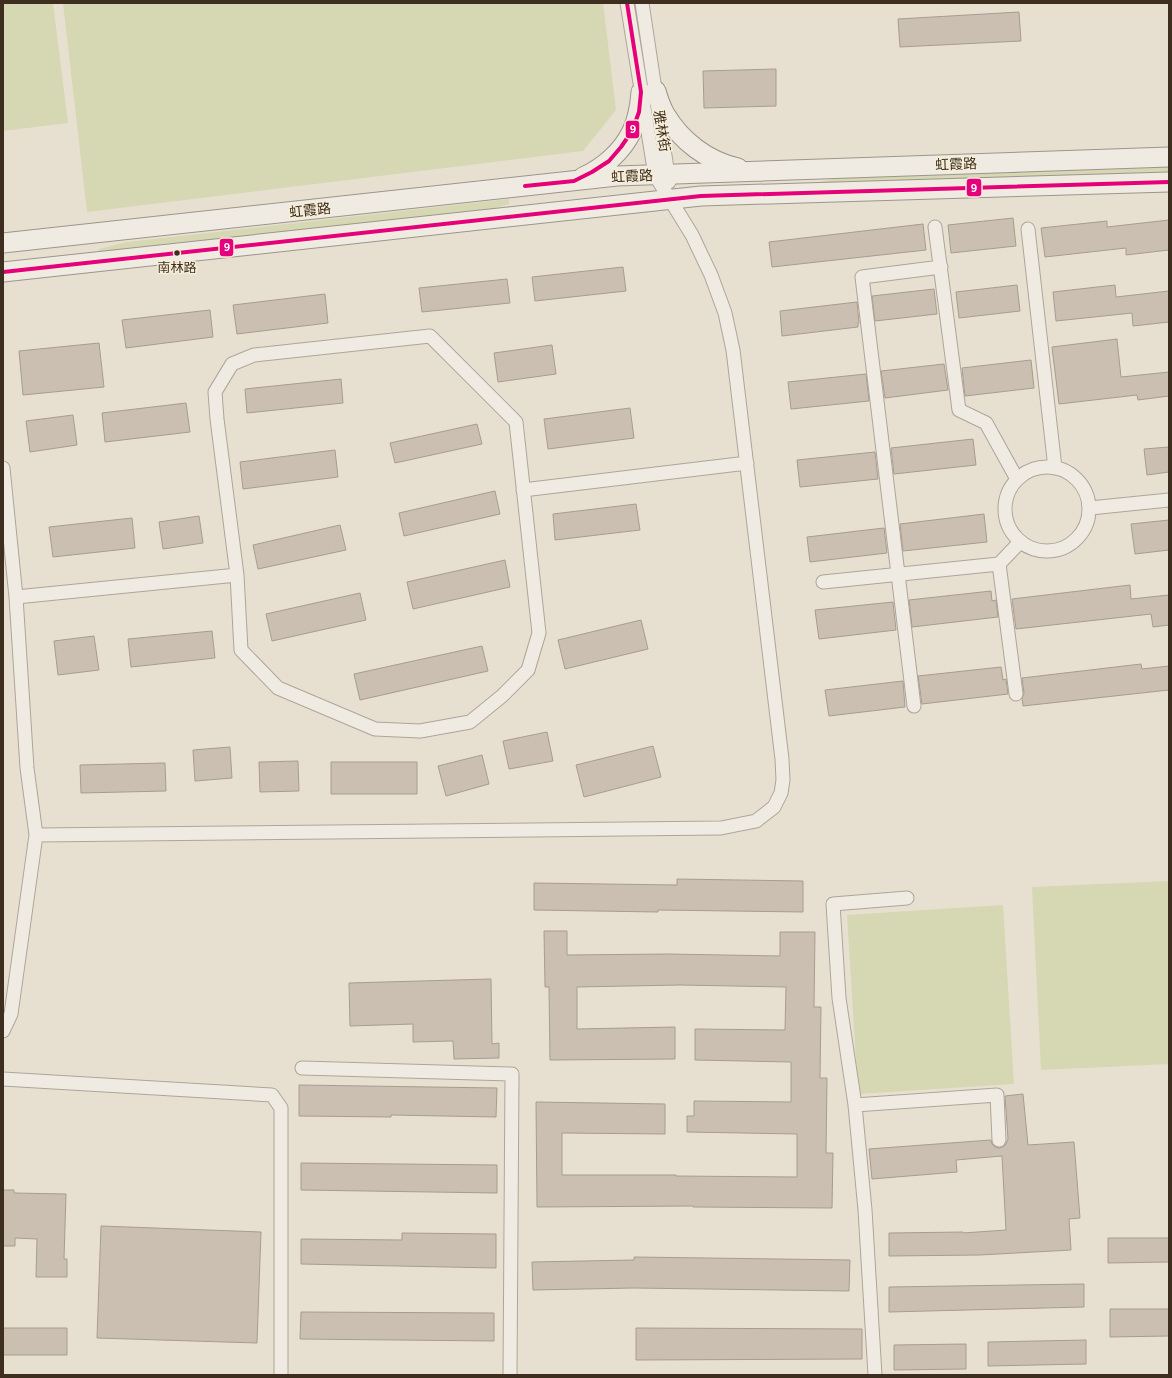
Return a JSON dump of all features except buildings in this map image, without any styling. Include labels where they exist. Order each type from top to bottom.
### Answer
[{"type":"street","name":"雅林街","points":[[627,3],[648,91],[662,175],[670,200]]},
{"type":"street","name":"雅林街","points":[[642,3],[648,91]]},
{"type":"street","points":[[574,181],[609,161],[621,147],[632,131],[638,112],[648,91],[676,130],[707,157],[728,166],[751,172]]},
{"type":"street","name":"虹霞路","points":[[3,243],[617,176],[1169,157]]},
{"type":"street","name":"虹霞路","points":[[3,272],[709,196],[1169,182]]},
{"type":"street","points":[[36,835],[721,828],[756,821],[774,807],[781,793],[783,780],[782,759],[733,350],[725,313],[711,275],[692,235],[670,200]]},
{"type":"street","points":[[935,227],[959,410],[986,423],[1017,479]]},
{"type":"street","points":[[1028,229],[1055,468]]},
{"type":"street","points":[[914,706],[862,277],[940,267]]},
{"type":"street","points":[[430,336],[516,422],[538,633],[528,670],[502,696],[470,722],[420,731],[375,729],[278,688],[241,650],[237,575],[217,419],[215,392],[232,364],[254,355],[430,336]]},
{"type":"street","points":[[524,490],[747,463]]},
{"type":"street","points":[[1048,466],[1055,468],[1072,475],[1082,484],[1090,508],[1084,530],[1069,546],[1055,551],[1040,552],[1026,547],[1014,538],[1007,525],[1004,510],[1006,496],[1013,482],[1023,474],[1035,468],[1048,466]]},
{"type":"street","points":[[3,468],[16,596],[27,768],[36,835],[11,1014],[3,1031]]},
{"type":"street","points":[[1090,508],[1169,500]]},
{"type":"street","points":[[823,582],[999,564],[1020,542]]},
{"type":"street","points":[[999,564],[1016,694]]},
{"type":"street","points":[[16,596],[237,575]]},
{"type":"street","points":[[875,1375],[865,1210],[855,1105],[839,998],[832,904],[907,898]]},
{"type":"street","points":[[302,1068],[512,1074],[510,1375]]},
{"type":"street","points":[[3,1079],[272,1095],[281,1108],[281,1375]]},
{"type":"street","points":[[855,1105],[997,1095],[999,1140]]},
{"type":"green space","points":[[3,3],[53,3],[68,123],[3,131]]},
{"type":"green space","points":[[63,3],[603,3],[616,110],[583,151],[87,212]]},
{"type":"green space","points":[[1169,166],[1169,174],[815,183],[853,175]]},
{"type":"green space","points":[[509,199],[509,204],[495,208],[99,252],[99,249],[127,242]]},
{"type":"green space","points":[[1169,881],[1169,1064],[1041,1070],[1032,887]]},
{"type":"green space","points":[[1003,905],[1014,1084],[858,1094],[847,915]]},
{"type":"transit line","name":"9","points":[[525,186],[574,181],[592,172],[609,161],[632,131],[639,112],[641,92],[627,3]]},
{"type":"transit line","name":"9","points":[[3,272],[701,196],[1169,182]]},
{"type":"place","name":"南林路","points":[[177,253]]}]
